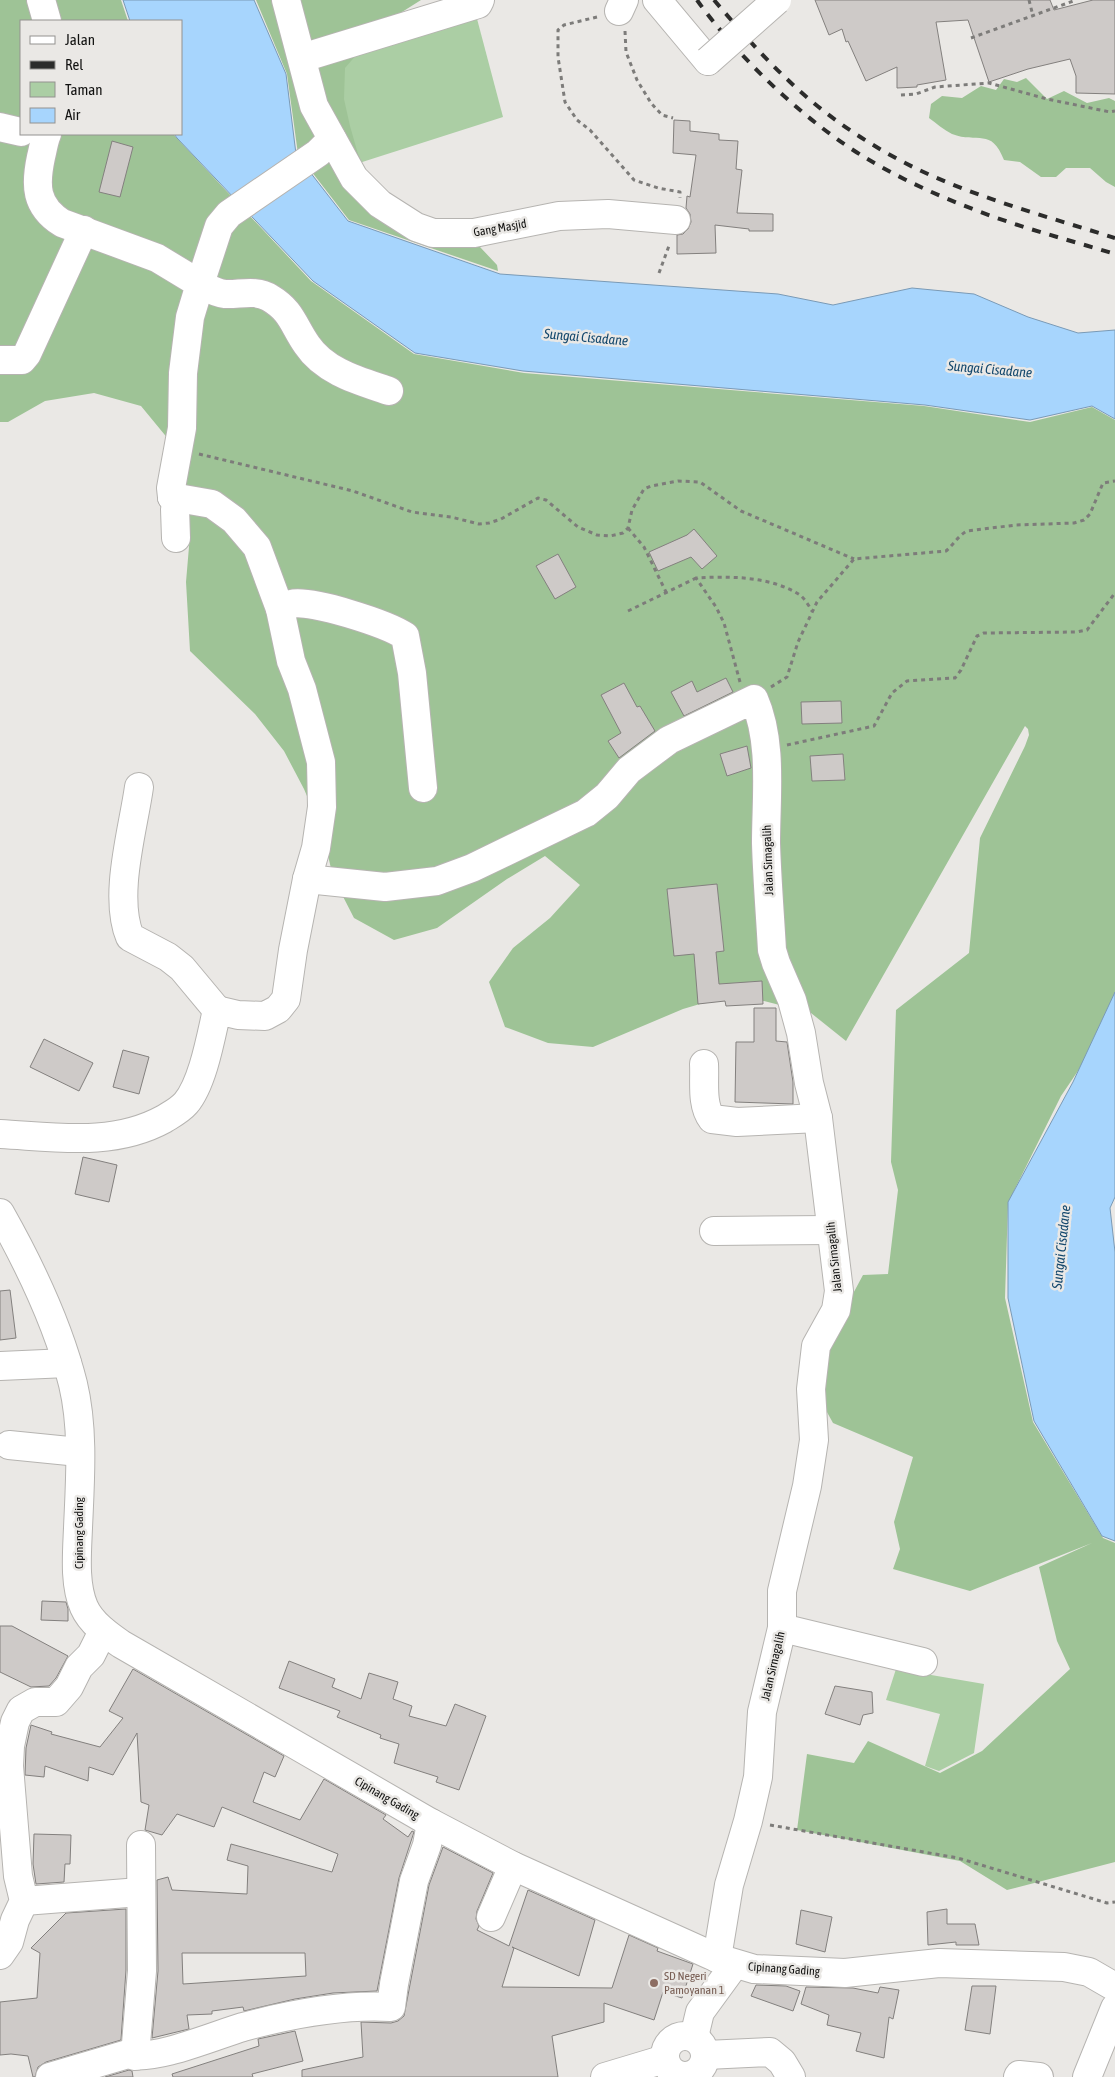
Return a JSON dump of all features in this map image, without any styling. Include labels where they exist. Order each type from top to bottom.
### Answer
[{"type":"street","points":[[41,0],[47,20]]},
{"type":"street","name":"Gang Masjid","points":[[286,0],[325,146],[380,204],[416,227],[433,233],[474,233],[560,216],[608,214],[676,220]]},
{"type":"street","points":[[302,58],[478,4],[480,0]]},
{"type":"street","points":[[658,0],[708,62],[777,0]]},
{"type":"street","points":[[0,127],[20,131]]},
{"type":"street","points":[[35,135],[40,199],[49,215],[62,223],[157,258],[215,292],[225,294],[252,293],[267,296],[284,307],[307,346],[320,360],[332,369],[347,376],[389,391]]},
{"type":"street","points":[[172,497],[171,488],[182,428],[183,373],[190,317],[219,226],[229,214],[325,146]]},
{"type":"street","points":[[0,360],[22,360],[26,354],[84,230]]},
{"type":"street","points":[[172,497],[181,499],[176,509],[176,538]]},
{"type":"street","points":[[139,787],[125,874],[123,904],[124,923],[130,937],[168,957],[182,968],[217,1010],[238,1015],[265,1016],[278,1010],[286,1000],[293,950],[307,879],[316,848],[322,808],[321,762],[302,689],[291,661],[280,609],[257,547],[234,520],[212,504],[172,497]]},
{"type":"street","points":[[280,609],[292,604],[315,605],[372,621],[405,636],[412,673],[423,788]]},
{"type":"street","points":[[307,879],[385,887],[437,881],[472,868],[586,813],[607,796],[629,770],[669,740],[749,701]]},
{"type":"street","name":"Jalan Sirnagalih","points":[[726,1961],[729,1885],[758,1777],[762,1712],[782,1628],[782,1591],[807,1486],[814,1440],[811,1389],[816,1346],[836,1310],[840,1291],[818,1118],[809,1083],[801,1033],[792,1000],[772,950],[767,853],[766,750],[760,712],[749,701]]},
{"type":"street","points":[[0,1134],[79,1139],[114,1136],[140,1130],[175,1112],[186,1103],[196,1085],[206,1060],[217,1010]]},
{"type":"street","points":[[704,1064],[707,1113],[712,1119],[736,1122],[818,1118]]},
{"type":"street","name":"Cipinang Gading","points":[[0,1213],[38,1288],[67,1363],[73,1384],[79,1416],[77,1554],[79,1588],[84,1608],[103,1631],[121,1644],[431,1823],[513,1866],[726,1961],[754,1969],[845,1973],[939,1963],[1064,1967],[1089,1972],[1115,1987]]},
{"type":"street","points":[[714,1231],[831,1230]]},
{"type":"street","points":[[0,1366],[67,1363]]},
{"type":"street","points":[[9,1445],[79,1452]]},
{"type":"street","points":[[782,1628],[923,1662]]},
{"type":"street","points":[[0,1955],[9,1942],[15,1920],[24,1900],[18,1876],[9,1766],[10,1746],[15,1722],[21,1710],[35,1702],[56,1702],[69,1687],[79,1667],[91,1655],[103,1631]]},
{"type":"street","points":[[50,2077],[128,2054],[135,2056],[174,2049],[244,2027],[298,2014],[364,2005],[391,2007],[414,1881],[427,1845],[431,1823]]},
{"type":"street","points":[[135,2056],[142,1971],[141,1846]]},
{"type":"street","points":[[491,1917],[513,1866]]},
{"type":"street","points":[[24,1900],[140,1892]]},
{"type":"street","points":[[605,2077],[673,2070],[693,2074],[700,2070],[704,2063],[700,2046],[700,2012],[726,1961]]},
{"type":"street","points":[[1087,2077],[1115,2008]]},
{"type":"street","points":[[700,2046],[770,2052],[782,2062],[791,2077]]},
{"type":"street","points":[[1018,2077],[1020,2075],[1039,2077]]},
{"type":"path","points":[[1029,0],[1033,16]]},
{"type":"path","points":[[971,38],[1076,0]]},
{"type":"path","points":[[659,273],[676,220],[680,192],[658,188],[634,180],[590,130],[577,120],[565,102],[558,57],[558,30],[564,24],[622,6],[626,52],[637,80],[651,103],[662,115],[673,118]]},
{"type":"path","points":[[901,96],[916,94],[935,87],[989,83],[1047,99],[1110,112],[1115,111]]},
{"type":"path","points":[[177,449],[353,492],[412,512],[451,517],[479,524],[488,524],[502,519],[538,498],[546,500],[578,527],[597,534],[610,536],[623,533],[628,528],[632,510],[644,489],[678,481],[700,482],[741,511],[854,559],[946,551],[960,535],[967,531],[1016,525],[1079,521],[1090,514],[1103,483],[1115,482]]},
{"type":"path","points":[[628,528],[644,547],[667,594]]},
{"type":"path","points":[[696,578],[716,607],[724,623],[749,701],[787,677],[798,642],[818,602],[854,559]]},
{"type":"path","points":[[628,611],[667,594],[696,578],[726,577],[752,580],[782,587],[802,596],[813,612]]},
{"type":"path","points":[[766,750],[874,726],[892,693],[907,681],[955,678],[961,670],[977,636],[984,633],[1076,632],[1087,630],[1115,593]]},
{"type":"path","points":[[748,1820],[958,1858],[1107,1903],[1115,1902]]},
{"type":"green space","points":[[0,0],[121,0],[128,20],[20,20],[20,135],[174,135],[311,281],[414,354],[524,373],[924,406],[1030,422],[1092,407],[1115,420],[1115,993],[1084,1062],[1061,1096],[1008,1203],[1005,1298],[1033,1422],[1103,1538],[1115,1543],[1115,1862],[1007,1890],[960,1861],[797,1830],[807,1754],[854,1763],[868,1741],[940,1773],[982,1751],[1070,1669],[1057,1641],[1039,1567],[1092,1543],[970,1591],[893,1569],[900,1549],[894,1522],[913,1457],[833,1423],[817,1394],[818,1359],[863,1275],[888,1274],[898,1190],[891,1162],[896,1010],[969,953],[980,838],[1025,746],[1029,735],[1028,729],[1025,726],[846,1041],[811,1013],[764,1001],[717,999],[683,1009],[593,1047],[548,1043],[505,1027],[489,982],[513,948],[550,918],[580,885],[545,856],[507,879],[437,928],[394,940],[354,918],[333,877],[323,834],[304,789],[284,751],[255,714],[190,651],[186,582],[190,535],[186,485],[169,440],[141,406],[94,393],[45,401],[8,422],[0,422]]},
{"type":"green space","points":[[256,0],[421,0],[383,24],[345,68],[344,99],[350,126],[358,154],[379,206],[480,247],[497,265],[498,271],[349,220],[298,154],[287,74]]},
{"type":"green space","points":[[476,15],[503,117],[356,164],[318,60]]},
{"type":"green space","points":[[1026,78],[1047,99],[1064,91],[1087,103],[1109,98],[1115,101],[1115,187],[1090,168],[1066,168],[1056,177],[1041,177],[1020,162],[1004,160],[994,143],[989,140],[961,137],[952,134],[929,118],[931,104],[942,96],[962,98],[981,86],[996,90],[1004,79],[1017,82]]},
{"type":"green space","points":[[896,1669],[984,1684],[974,1753],[939,1771],[925,1766],[940,1714],[886,1700]]},
{"type":"water","name":"Sungai Cisadane","points":[[123,0],[254,0],[286,74],[296,154],[348,221],[500,274],[778,294],[833,305],[912,288],[974,294],[1028,317],[1078,333],[1115,330],[1115,419],[1092,406],[1030,420],[925,405],[523,371],[415,353],[313,281],[177,138],[175,135],[182,135],[182,20],[130,20]]},
{"type":"water","name":"Sungai Cisadane","points":[[1115,992],[1115,1197],[1110,1208],[1115,1252],[1115,1541],[1102,1536],[1034,1421],[1008,1298],[1008,1202],[1073,1082]]},
{"type":"building","points":[[815,0],[1050,0],[1054,10],[1093,0],[1115,0],[1115,94],[1076,93],[1076,76],[1070,59],[1028,69],[989,82],[968,20],[936,22],[946,80],[917,85],[917,87],[897,88],[897,67],[866,81],[848,41],[846,42],[842,29],[829,35]]},
{"type":"building","points":[[674,120],[690,121],[690,131],[719,134],[719,140],[738,141],[736,169],[742,170],[737,213],[773,214],[773,231],[749,231],[749,229],[715,225],[716,253],[677,254],[677,235],[683,234],[691,222],[690,214],[686,208],[687,196],[690,197],[696,155],[673,153]]},
{"type":"building","points":[[112,141],[133,147],[120,197],[99,192]]},
{"type":"building","points":[[694,529],[717,556],[702,569],[691,557],[658,571],[649,552],[687,535]]},
{"type":"building","points":[[558,554],[576,587],[555,599],[536,566]]},
{"type":"building","points":[[726,678],[733,692],[684,716],[671,692],[692,681],[697,692]]},
{"type":"building","points":[[624,683],[637,707],[640,706],[655,731],[619,758],[608,741],[621,733],[601,695]]},
{"type":"building","points":[[841,701],[842,723],[802,724],[801,702]]},
{"type":"building","points":[[747,746],[751,768],[727,776],[720,754]]},
{"type":"building","points":[[843,754],[845,780],[812,781],[810,756]]},
{"type":"building","points":[[717,884],[724,951],[716,952],[719,984],[762,981],[763,1004],[726,1006],[725,1001],[698,1004],[694,954],[674,956],[667,889]]},
{"type":"building","points":[[754,1008],[776,1008],[776,1041],[787,1042],[793,1082],[793,1104],[735,1102],[736,1042],[754,1042]]},
{"type":"building","points":[[44,1039],[93,1063],[79,1091],[30,1067]]},
{"type":"building","points":[[123,1050],[149,1057],[139,1094],[113,1087]]},
{"type":"building","points":[[83,1157],[117,1165],[109,1202],[75,1194]]},
{"type":"building","points":[[10,1290],[16,1338],[0,1340],[0,1291]]},
{"type":"building","points":[[42,1601],[66,1602],[68,1621],[41,1620]]},
{"type":"building","points":[[0,1626],[12,1626],[68,1656],[56,1678],[49,1686],[31,1687],[0,1672]]},
{"type":"building","points":[[289,1661],[335,1679],[332,1687],[361,1699],[369,1673],[398,1682],[393,1699],[412,1706],[409,1716],[446,1726],[455,1704],[486,1716],[459,1790],[436,1782],[438,1777],[394,1763],[399,1744],[380,1738],[381,1735],[337,1717],[340,1711],[279,1688]]},
{"type":"building","points":[[133,1669],[284,1756],[275,1777],[264,1772],[253,1802],[300,1820],[324,1779],[386,1815],[383,1819],[408,1837],[412,1831],[414,1832],[399,1878],[377,1991],[333,1993],[295,1999],[244,2011],[243,2007],[212,2011],[212,2014],[187,2015],[189,2029],[152,2038],[158,1971],[157,1880],[168,1877],[172,1890],[247,1894],[248,1866],[227,1860],[231,1844],[332,1872],[338,1854],[222,1807],[214,1827],[177,1814],[162,1835],[145,1830],[149,1805],[141,1802],[137,1733],[113,1775],[89,1767],[88,1781],[45,1766],[44,1777],[25,1775],[26,1748],[31,1725],[52,1732],[51,1734],[100,1747],[123,1718],[109,1711]],"holes":[[[182,1953],[305,1953],[306,1976],[183,1984]]]},
{"type":"building","points":[[835,1686],[872,1692],[873,1713],[863,1715],[860,1725],[825,1714]]},
{"type":"building","points":[[34,1834],[71,1835],[70,1864],[65,1864],[64,1882],[36,1884],[33,1864]]},
{"type":"building","points":[[443,1847],[493,1873],[477,1911],[476,1919],[479,1926],[477,1930],[509,1946],[528,1890],[595,1920],[579,1976],[512,1947],[514,1948],[502,1987],[612,1988],[629,1935],[658,1948],[657,1951],[693,1964],[682,1998],[663,1992],[654,2020],[604,2003],[604,2022],[552,2036],[558,2077],[302,2077],[302,2070],[363,2057],[361,2022],[391,2023],[398,2021],[404,2016],[429,1885]]},
{"type":"building","points":[[126,1909],[126,1970],[121,2040],[46,2062],[38,2067],[35,2077],[33,2077],[28,2056],[0,2055],[0,2002],[37,1998],[40,1953],[31,1948],[66,1913]]},
{"type":"building","points":[[947,1909],[947,1924],[975,1924],[979,1945],[956,1945],[956,1942],[928,1945],[927,1912]]},
{"type":"building","points":[[801,1910],[832,1917],[825,1952],[796,1944]]},
{"type":"building","points":[[756,1985],[786,1986],[800,1991],[793,2011],[751,1996]]},
{"type":"building","points":[[972,1986],[996,1986],[990,2034],[965,2030]]},
{"type":"building","points":[[806,1987],[853,1988],[878,1993],[880,1987],[899,1990],[893,2019],[889,2017],[884,2058],[856,2051],[861,2033],[827,2025],[829,2015],[801,2004]]},
{"type":"building","points":[[295,2031],[303,2061],[252,2074],[253,2077],[173,2077],[172,2074],[259,2046],[258,2039]]},
{"type":"building","points":[[129,2070],[132,2071],[133,2077],[105,2077]]},
{"type":"railway","points":[[697,0],[733,45],[776,89],[824,129],[871,161],[923,188],[978,211],[1115,254]]},
{"type":"railway","points":[[714,0],[760,52],[803,94],[833,118],[883,151],[941,180],[1015,207],[1115,238]]},
{"type":"place","name":"SD Negeri Pamoyanan 1","points":[[654,1983]]}]
